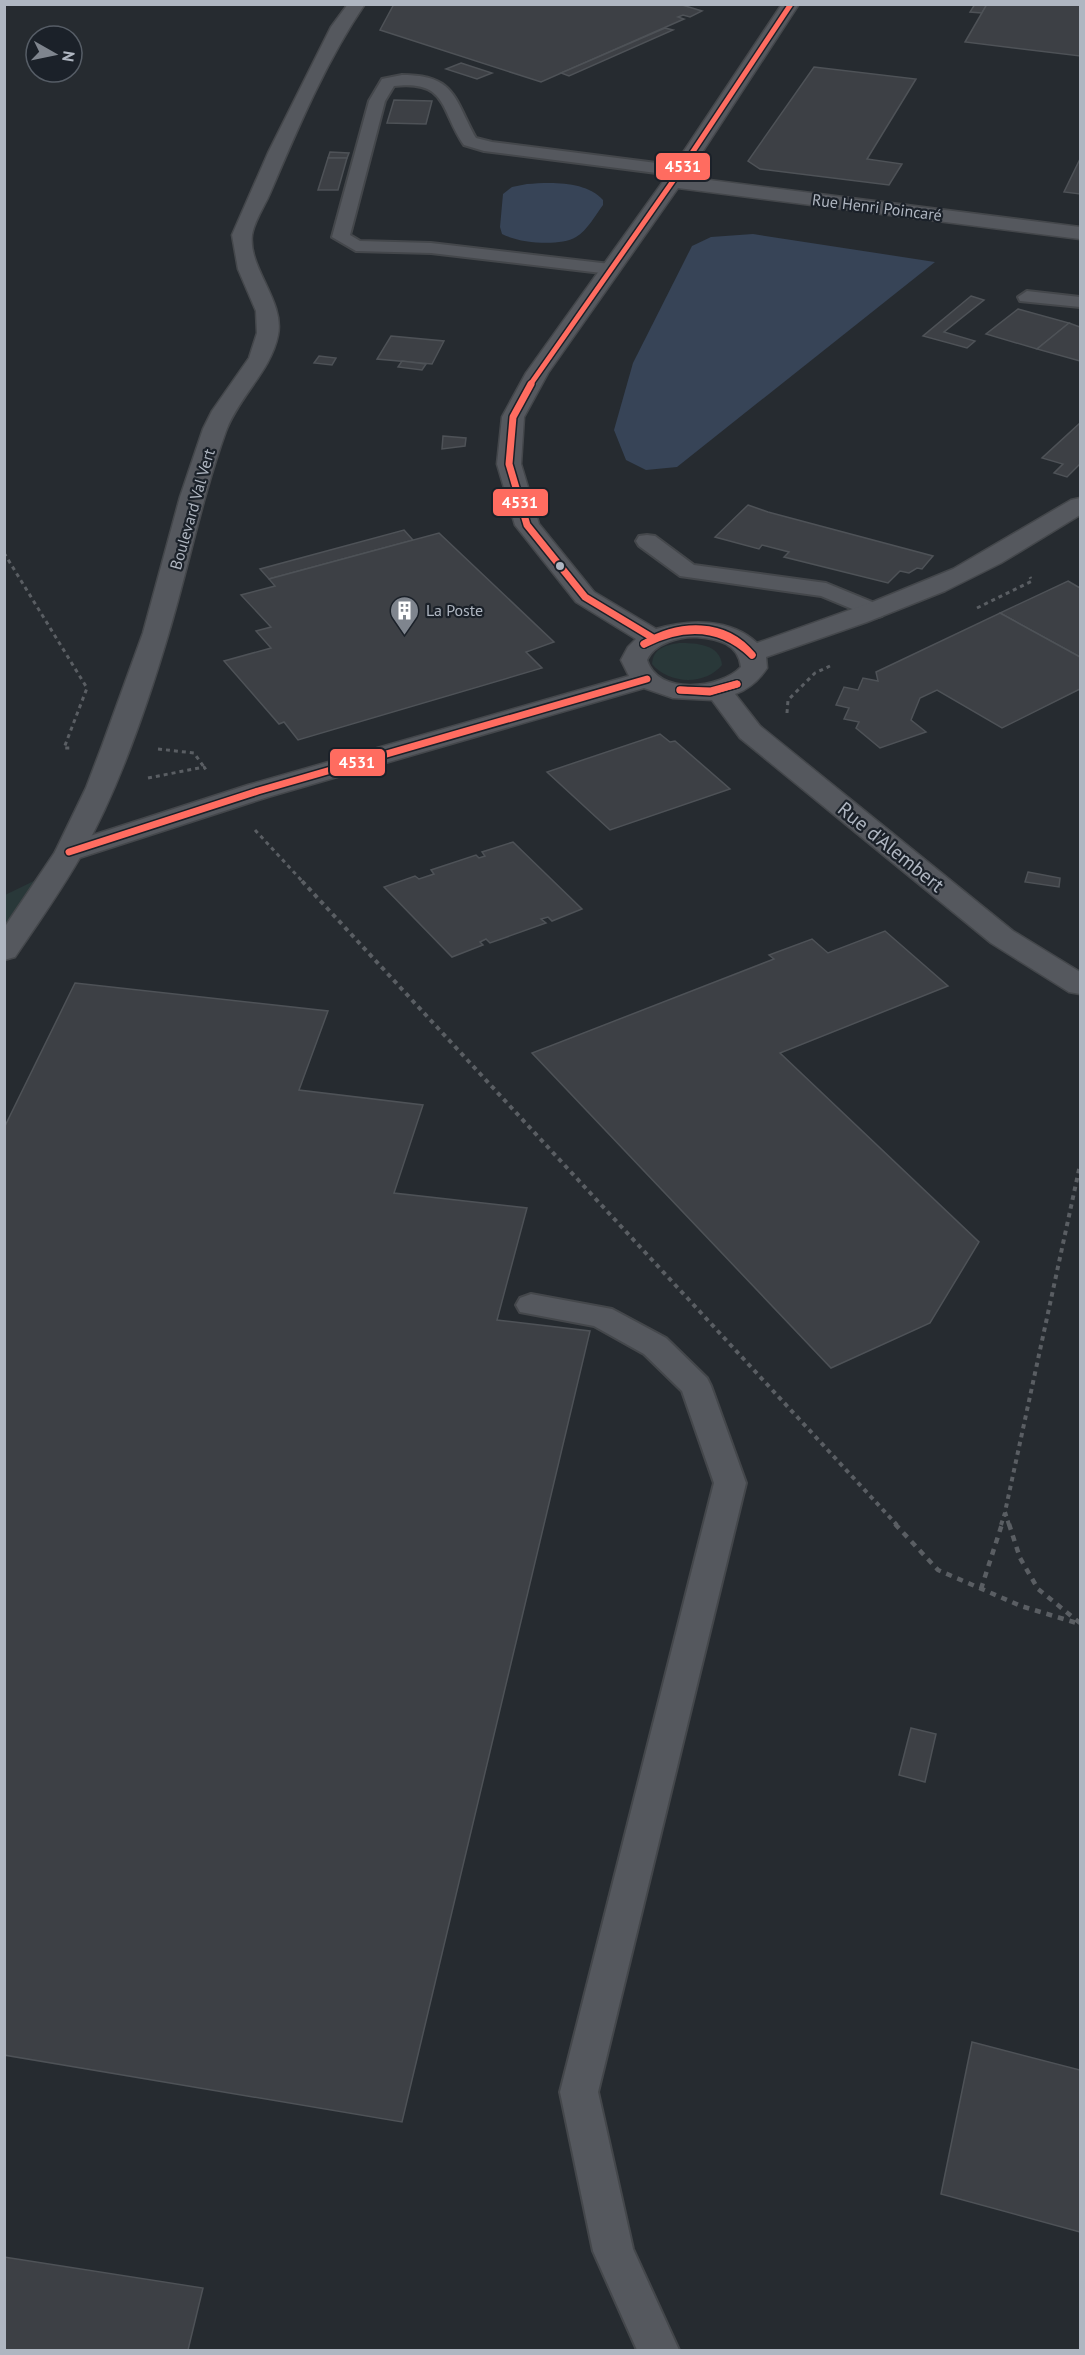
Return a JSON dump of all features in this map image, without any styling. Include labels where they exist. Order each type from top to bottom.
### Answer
[{"type":"street","name":"Boulevard Val Vert","points":[[4,951],[69,852],[100,788],[116,746],[156,633],[192,497],[215,429],[223,411],[260,358],[268,333],[267,311],[249,269],[242,235],[278,153],[339,27],[357,4]]},
{"type":"street","points":[[653,638],[585,597],[527,525],[509,464],[513,417],[537,373],[676,176],[791,4]]},
{"type":"street","name":"Rue Henri Poincaré","points":[[676,176],[1080,233]]},
{"type":"street","points":[[752,653],[874,611],[963,573],[1017,545],[1080,505]]},
{"type":"street","points":[[706,630],[739,640],[752,653],[754,668],[748,678],[719,691],[680,691],[647,679],[639,671],[635,662],[636,653],[653,638],[669,631],[706,630]]},
{"type":"street","points":[[69,852],[227,800],[647,679]]},
{"type":"street","name":"Rue d'Alembert","points":[[719,691],[750,732],[768,747],[1002,937],[1080,985]]},
{"type":"lane","points":[[610,269],[431,248],[356,246],[341,237],[377,101],[388,82],[400,79],[426,83],[445,92],[470,141],[490,147],[676,176]]},
{"type":"lane","points":[[1027,297],[1080,302]]},
{"type":"lane","points":[[647,541],[688,571],[826,590],[874,611]]},
{"type":"lane","points":[[531,1305],[601,1317],[655,1346],[696,1386],[730,1483],[579,2092],[613,2251],[658,2350]]},
{"type":"path","points":[[4,554],[87,688],[64,748],[116,746],[195,753],[204,767]]},
{"type":"path","points":[[787,720],[788,700],[815,673],[835,664]]},
{"type":"path","points":[[227,800],[938,1570],[1021,1606],[1080,1624]]},
{"type":"path","points":[[981,1589],[1005,1512],[1080,1165]]},
{"type":"path","points":[[1005,1512],[1020,1558],[1038,1589],[1080,1624]]},
{"type":"shaded area","points":[[679,643],[700,644],[712,649],[717,653],[722,665],[715,672],[697,679],[677,679],[667,676],[652,664],[653,659],[661,648]]},
{"type":"shaded area","points":[[40,878],[5,928],[5,895]]},
{"type":"water","points":[[558,183],[578,186],[596,194],[603,200],[603,205],[584,231],[569,240],[539,243],[518,240],[502,234],[500,227],[503,194],[512,187]]},
{"type":"water","points":[[753,234],[935,262],[677,467],[646,470],[626,460],[614,430],[633,363],[692,246],[711,237]]},
{"type":"building","points":[[394,4],[679,4],[702,11],[690,17],[683,15],[678,17],[684,19],[541,82],[380,30]]},
{"type":"building","points":[[975,4],[987,4],[982,13],[970,12]]},
{"type":"building","points":[[987,4],[1080,4],[1080,56],[965,42]]},
{"type":"building","points":[[665,28],[673,30],[569,76],[561,73]]},
{"type":"building","points":[[461,63],[492,73],[477,79],[446,69]]},
{"type":"building","points":[[814,67],[916,79],[867,159],[902,164],[889,185],[760,169],[748,161]]},
{"type":"building","points":[[394,100],[432,101],[426,124],[387,123]]},
{"type":"building","points":[[330,152],[349,153],[347,158],[328,158]]},
{"type":"building","points":[[328,158],[347,158],[338,190],[318,190]]},
{"type":"building","points":[[1080,159],[1080,194],[1064,192]]},
{"type":"building","points":[[971,296],[984,300],[944,332],[975,341],[967,348],[923,336]]},
{"type":"building","points":[[1018,309],[1069,323],[1037,349],[986,334]]},
{"type":"building","points":[[1069,323],[1080,327],[1080,361],[1037,349]]},
{"type":"building","points":[[391,336],[444,341],[432,364],[377,359]]},
{"type":"building","points":[[319,356],[336,358],[332,365],[314,363]]},
{"type":"building","points":[[402,361],[426,364],[422,370],[398,367]]},
{"type":"building","points":[[1080,423],[1080,464],[1067,477],[1054,473],[1063,464],[1042,458]]},
{"type":"building","points":[[443,436],[466,438],[465,446],[442,449]]},
{"type":"building","points":[[748,505],[933,556],[922,569],[917,568],[909,573],[900,571],[888,583],[784,557],[789,552],[762,545],[759,549],[715,537]]},
{"type":"building","points":[[404,530],[413,540],[269,579],[260,569]]},
{"type":"building","name":"La Poste","points":[[439,533],[554,642],[526,652],[542,668],[298,740],[284,722],[279,724],[224,661],[271,648],[256,631],[271,627],[241,595],[275,586],[269,579]]},
{"type":"building","points":[[1068,581],[1080,588],[1080,657],[1000,613]]},
{"type":"building","points":[[1000,613],[1080,657],[1080,689],[1002,728],[937,690],[920,698],[911,720],[926,732],[880,748],[856,728],[859,722],[844,719],[849,708],[836,705],[844,687],[858,690],[863,678],[878,681],[876,672]]},
{"type":"building","points":[[660,734],[670,742],[675,741],[730,789],[610,830],[547,772]]},
{"type":"building","points":[[513,842],[582,909],[552,921],[548,917],[541,919],[546,923],[490,943],[486,939],[480,942],[483,945],[452,957],[384,887],[415,876],[419,879],[434,874],[431,870],[476,855],[479,858],[485,856],[482,852]]},
{"type":"building","points":[[1028,872],[1060,878],[1059,887],[1025,882]]},
{"type":"building","points":[[885,931],[948,986],[780,1053],[979,1242],[930,1323],[831,1368],[532,1053],[774,959],[769,955],[812,939],[828,953]]},
{"type":"building","points":[[75,983],[328,1011],[299,1090],[423,1105],[394,1193],[527,1208],[497,1320],[590,1331],[402,2122],[4,2055],[4,1128]]},
{"type":"building","points":[[911,1728],[936,1734],[925,1782],[899,1775]]},
{"type":"building","points":[[972,2042],[1080,2070],[1080,2232],[941,2194]]},
{"type":"building","points":[[4,2257],[203,2288],[188,2350],[4,2350]]},
{"type":"transit line","name":"4531","points":[[653,638],[585,597],[527,525],[509,464],[513,417],[537,373],[680,171],[791,4]]},
{"type":"transit line","name":"4531","points":[[644,644],[670,632],[702,628],[731,636],[743,644],[752,655]]},
{"type":"transit line","name":"4531","points":[[644,644],[672,633],[701,630],[729,637],[752,655]]},
{"type":"transit line","name":"4531","points":[[69,852],[258,791],[647,679]]},
{"type":"transit line","name":"4531","points":[[680,690],[711,691],[737,684]]},
{"type":"transit line","name":"4531","points":[[680,690],[710,692],[737,684]]},
{"type":"place","name":"La Poste","points":[[405,636]]}]
